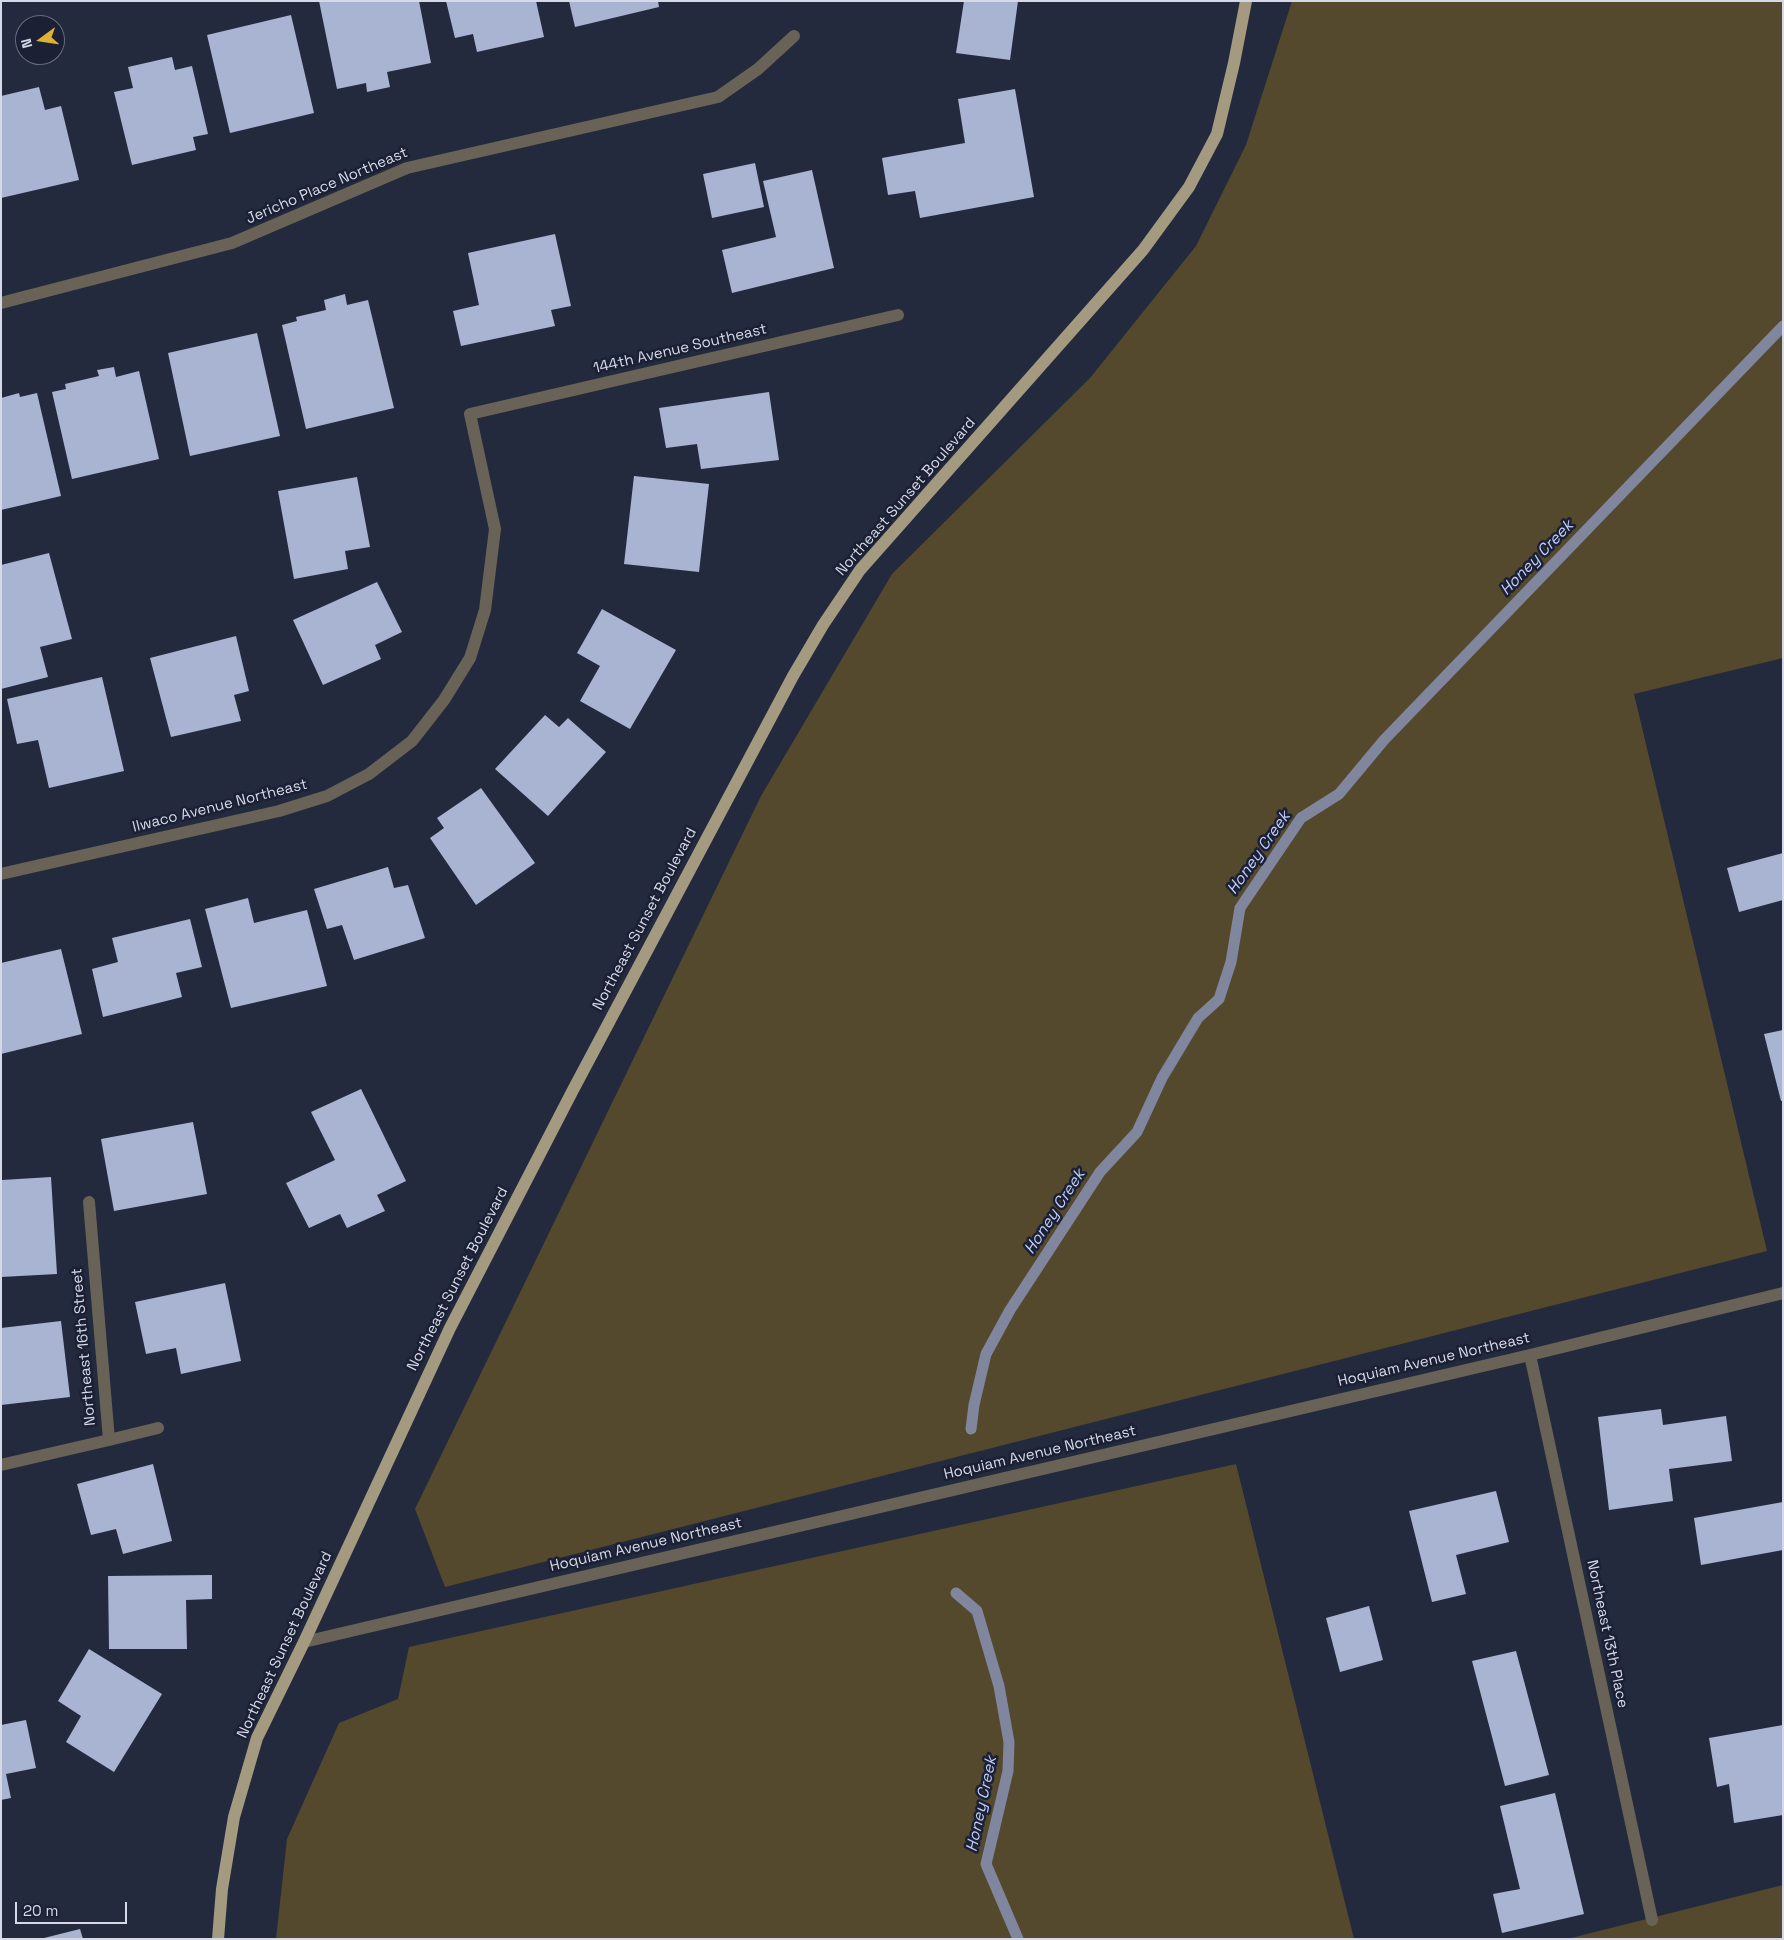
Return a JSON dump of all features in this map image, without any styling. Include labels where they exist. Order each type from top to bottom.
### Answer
[{"type":"main road","name":"Northeast Sunset Boulevard","points":[[218,1939],[222,1889],[234,1817],[257,1738],[304,1642],[450,1328],[577,1081],[793,676],[823,625],[860,570],[1143,250],[1189,187],[1216,134],[1234,63],[1246,1]]},
{"type":"street","name":"Jericho Place Northeast","points":[[1,303],[232,243],[406,168],[718,96],[758,69],[794,36]]},
{"type":"street","name":"144th Avenue Southeast","points":[[470,414],[898,315]]},
{"type":"street","name":"Ilwaco Avenue Northeast","points":[[1,874],[279,811],[327,796],[369,774],[412,741],[444,700],[470,658],[484,610],[495,529],[470,414]]},
{"type":"street","name":"Northeast 16th Street","points":[[1,1465],[108,1440],[88,1202]]},
{"type":"street","name":"Hoquiam Avenue Northeast","points":[[304,1642],[1530,1355],[1783,1293]]},
{"type":"street","name":"Northeast 13th Place","points":[[1530,1355],[1652,1920]]},
{"type":"street","points":[[108,1440],[158,1428]]},
{"type":"shaded area","points":[[1292,1],[1783,1],[1783,658],[1634,694],[1767,1251],[445,1587],[415,1509],[761,796],[892,574],[1090,378],[1196,246],[1246,145]]},
{"type":"shaded area","points":[[1236,1464],[1354,1939],[276,1939],[287,1839],[339,1723],[398,1699],[409,1647]]},
{"type":"shaded area","points":[[1783,1885],[1783,1939],[1567,1939]]},
{"type":"building","points":[[319,1],[419,1],[431,63],[387,72],[390,87],[367,92],[366,83],[337,89]]},
{"type":"building","points":[[446,1],[536,1],[544,37],[477,52],[473,34],[455,38]]},
{"type":"building","points":[[569,1],[658,1],[659,7],[575,27]]},
{"type":"building","points":[[964,1],[1018,1],[1010,60],[956,53]]},
{"type":"building","points":[[291,15],[314,113],[230,133],[207,35]]},
{"type":"building","points":[[172,57],[175,70],[192,66],[208,134],[193,137],[196,150],[132,165],[114,92],[133,88],[128,67]]},
{"type":"building","points":[[39,87],[45,110],[61,106],[79,180],[1,198],[1,96]]},
{"type":"building","points":[[1015,89],[1034,197],[920,218],[915,191],[888,195],[882,158],[965,143],[958,99]]},
{"type":"building","points":[[755,163],[764,207],[712,218],[703,174]]},
{"type":"building","points":[[812,170],[834,268],[732,293],[722,250],[776,237],[763,181]]},
{"type":"building","points":[[555,234],[571,306],[551,310],[555,326],[461,346],[453,311],[479,305],[468,253]]},
{"type":"building","points":[[345,294],[347,305],[368,300],[394,408],[306,429],[282,325],[297,321],[296,317],[326,310],[324,300]]},
{"type":"building","points":[[257,333],[280,436],[190,456],[168,353]]},
{"type":"building","points":[[114,367],[116,377],[139,371],[159,459],[72,479],[52,392],[66,389],[65,384],[99,376],[97,370]]},
{"type":"building","points":[[769,392],[779,460],[701,469],[697,444],[666,448],[659,408]]},
{"type":"building","points":[[19,393],[20,397],[37,393],[61,496],[1,510],[1,398]]},
{"type":"building","points":[[634,476],[709,484],[699,572],[624,564]]},
{"type":"building","points":[[357,477],[370,547],[345,551],[348,569],[294,579],[278,491]]},
{"type":"building","points":[[49,553],[72,639],[40,647],[48,677],[1,689],[1,565]]},
{"type":"building","points":[[377,582],[402,632],[375,645],[381,659],[323,685],[293,620]]},
{"type":"building","points":[[602,609],[676,650],[630,729],[580,701],[600,666],[577,653]]},
{"type":"building","points":[[236,636],[249,691],[234,695],[241,721],[171,737],[150,658]]},
{"type":"building","points":[[102,677],[124,771],[49,788],[38,740],[17,744],[7,699]]},
{"type":"building","points":[[545,715],[559,727],[568,718],[606,752],[548,816],[495,769]]},
{"type":"building","points":[[481,788],[535,863],[476,905],[430,838],[444,828],[437,818]]},
{"type":"building","points":[[1783,853],[1783,900],[1739,912],[1727,868]]},
{"type":"building","points":[[388,867],[394,888],[408,885],[425,938],[354,960],[342,925],[327,929],[314,889]]},
{"type":"building","points":[[248,898],[254,923],[307,910],[327,986],[231,1008],[205,909]]},
{"type":"building","points":[[190,919],[202,967],[176,973],[182,997],[103,1017],[92,969],[118,962],[112,938]]},
{"type":"building","points":[[61,949],[82,1034],[1,1054],[1,963]]},
{"type":"building","points":[[1783,1030],[1783,1101],[1781,1101],[1764,1034]]},
{"type":"building","points":[[361,1089],[406,1181],[377,1195],[385,1211],[347,1228],[340,1214],[309,1228],[286,1183],[335,1160],[311,1112]]},
{"type":"building","points":[[193,1122],[207,1194],[114,1211],[101,1139]]},
{"type":"building","points":[[51,1177],[57,1274],[1,1277],[2,1180]]},
{"type":"building","points":[[225,1283],[241,1361],[181,1374],[176,1348],[146,1354],[135,1302]]},
{"type":"building","points":[[61,1321],[70,1397],[1,1405],[1,1328]]},
{"type":"building","points":[[1661,1409],[1663,1425],[1726,1416],[1732,1461],[1669,1469],[1673,1501],[1609,1510],[1598,1417]]},
{"type":"building","points":[[153,1464],[172,1541],[123,1554],[116,1529],[91,1535],[77,1484]]},
{"type":"building","points":[[1496,1491],[1509,1542],[1456,1555],[1466,1594],[1432,1602],[1409,1511]]},
{"type":"building","points":[[1783,1502],[1783,1550],[1701,1565],[1694,1518]]},
{"type":"building","points":[[212,1575],[212,1599],[186,1600],[187,1649],[109,1649],[108,1576]]},
{"type":"building","points":[[1369,1606],[1383,1660],[1340,1672],[1326,1618]]},
{"type":"building","points":[[89,1649],[162,1694],[114,1772],[66,1742],[81,1716],[58,1701]]},
{"type":"building","points":[[1516,1651],[1549,1775],[1505,1786],[1472,1661]]},
{"type":"building","points":[[26,1720],[36,1768],[6,1774],[11,1798],[1,1800],[1,1725]]},
{"type":"building","points":[[1783,1725],[1783,1815],[1734,1823],[1729,1784],[1717,1787],[1709,1738]]},
{"type":"building","points":[[1555,1793],[1584,1914],[1502,1933],[1493,1894],[1520,1889],[1500,1806]]},
{"type":"building","points":[[80,1929],[83,1939],[44,1939],[44,1938]]},
{"type":"waterway","name":"Honey Creek","points":[[971,1429],[974,1405],[986,1354],[1010,1310],[1100,1172],[1137,1132],[1162,1078],[1198,1018],[1219,999],[1231,962],[1240,908],[1301,818],[1339,794],[1384,740],[1783,326]]},
{"type":"waterway","name":"Honey Creek","points":[[956,1593],[977,1611],[999,1686],[1009,1742],[1008,1771],[986,1864],[1018,1939]]}]
